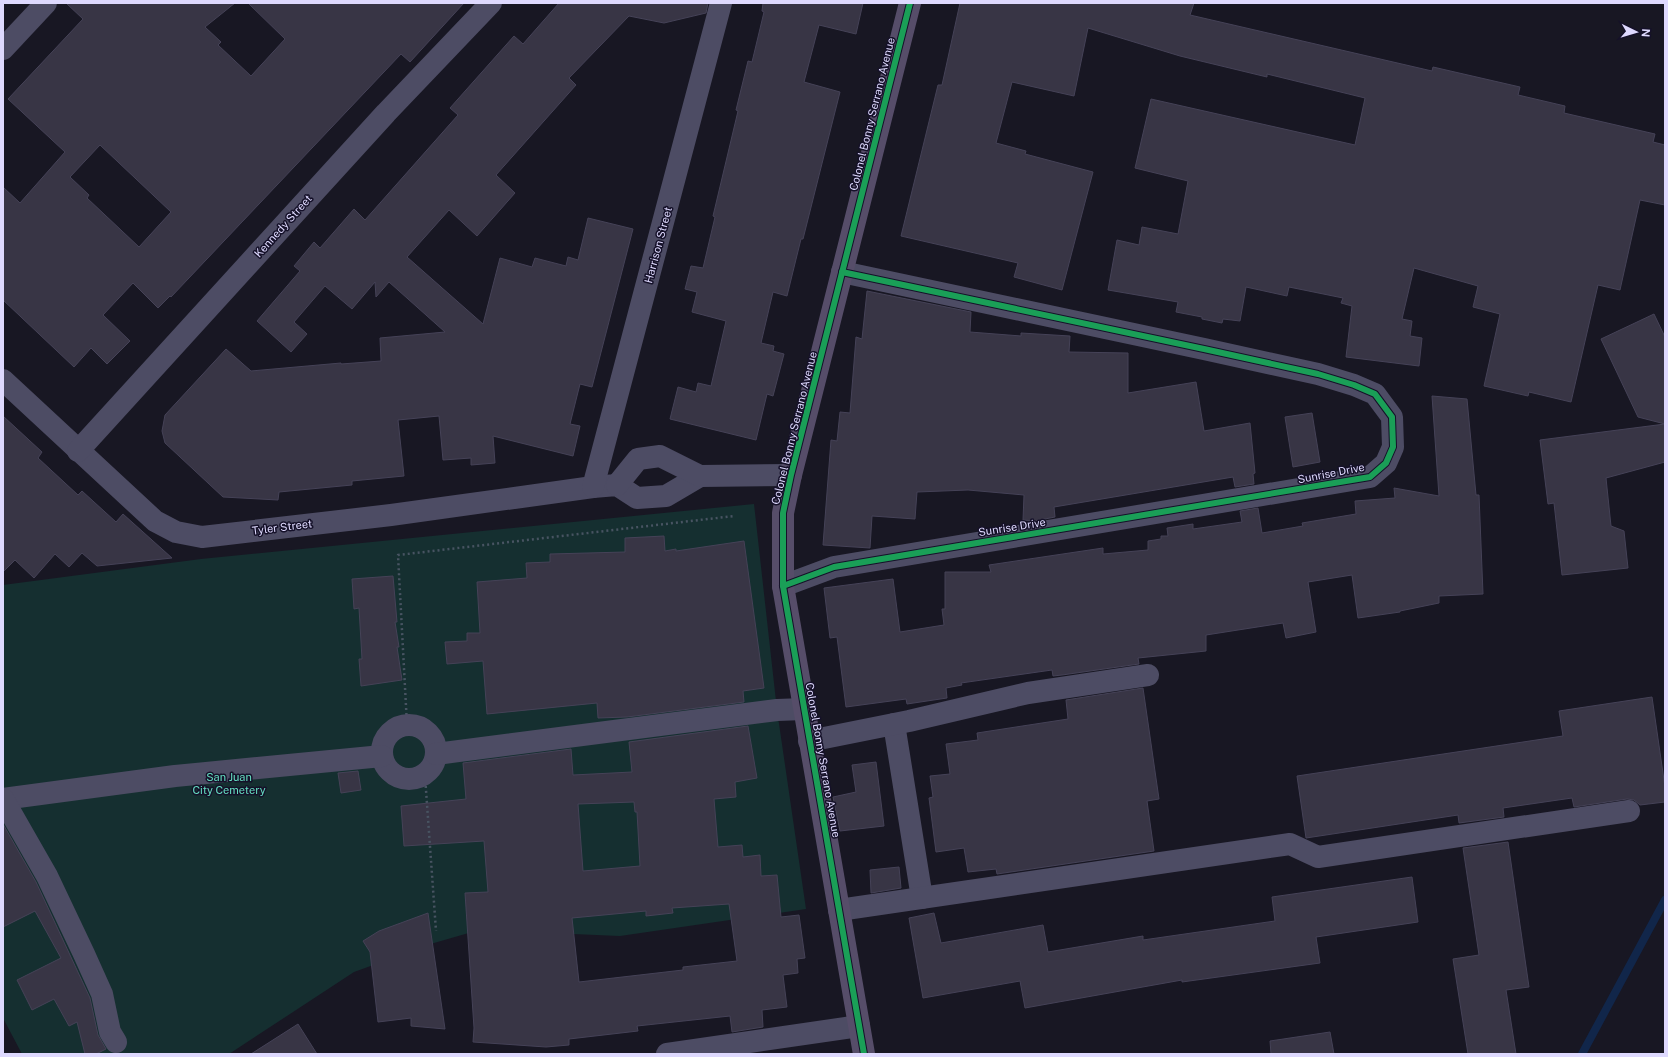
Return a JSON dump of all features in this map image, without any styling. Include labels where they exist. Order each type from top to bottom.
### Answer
[{"type":"main road","name":"Colonel Bonny Serrano Avenue","points":[[864,1054],[783,586],[783,513],[791,475],[910,3]]},
{"type":"street","points":[[3,49],[46,3]]},
{"type":"street","name":"Kennedy Street","points":[[78,451],[386,113],[491,3]]},
{"type":"street","name":"Harrison Street","points":[[594,487],[721,3]]},
{"type":"street","name":"Sunrise Drive","points":[[783,586],[834,567],[1370,478],[1386,463],[1393,447],[1392,417],[1375,394],[1354,385],[1318,374],[842,272]]},
{"type":"street","name":"Tyler Street","points":[[3,380],[154,521],[176,532],[202,537],[391,515],[594,487],[623,477]]},
{"type":"street","points":[[700,476],[666,496],[637,498],[623,477],[638,459],[660,456],[700,476],[791,475]]},
{"type":"street","points":[[809,741],[894,724],[1028,693],[1148,675]]},
{"type":"street","points":[[436,754],[777,710],[804,709]]},
{"type":"street","points":[[894,724],[922,898]]},
{"type":"street","points":[[407,725],[422,728],[433,739],[436,754],[433,766],[425,775],[412,780],[398,777],[388,769],[382,756],[384,742],[393,730],[407,725]]},
{"type":"street","points":[[116,1042],[110,1032],[102,994],[87,960],[47,876],[3,799],[175,776],[382,756]]},
{"type":"street","points":[[839,910],[1290,844],[1318,857],[1630,811]]},
{"type":"street","points":[[667,1054],[859,1026]]},
{"type":"path","points":[[407,725],[398,555],[734,516]]},
{"type":"path","points":[[425,775],[436,931]]},
{"type":"green space","name":"San Juan City Cemetery","points":[[754,504],[777,710],[806,909],[620,936],[479,930],[434,943],[354,972],[229,1054],[22,1054],[3,1018],[3,585],[201,559]]},
{"type":"building","points":[[66,3],[235,3],[205,27],[221,42],[218,45],[251,76],[285,39],[248,3],[464,3],[410,62],[401,54],[171,297],[170,296],[158,308],[133,283],[103,315],[130,341],[107,364],[91,348],[74,367],[3,300],[3,187],[20,203],[65,152],[8,99],[83,19]],"holes":[[[100,145],[171,212],[139,247],[87,198],[89,195],[70,177]]]},
{"type":"building","points":[[559,3],[708,3],[706,13],[664,23],[629,16],[569,78],[576,85],[496,175],[515,193],[477,236],[449,210],[407,257],[483,324],[500,258],[532,267],[535,258],[566,266],[568,257],[578,260],[588,218],[633,229],[592,387],[580,384],[570,424],[580,426],[573,456],[493,436],[495,463],[471,465],[471,458],[443,460],[439,416],[398,420],[404,476],[352,481],[352,485],[279,492],[278,500],[223,497],[165,443],[162,431],[165,415],[226,349],[251,371],[381,361],[380,338],[445,332],[389,282],[376,297],[375,282],[352,309],[325,286],[294,322],[307,334],[291,352],[257,321],[300,271],[294,266],[314,242],[320,248],[354,209],[365,220],[458,115],[450,108],[514,36],[523,44]]},
{"type":"building","points":[[763,3],[863,3],[856,34],[819,25],[804,82],[840,92],[787,296],[773,292],[761,343],[774,346],[773,351],[784,354],[773,396],[767,394],[756,440],[670,419],[678,387],[696,392],[698,383],[711,386],[726,321],[692,312],[697,292],[685,289],[691,266],[703,268],[715,217],[713,216],[738,111],[736,110],[748,61],[752,62],[764,12],[762,11]]},
{"type":"building","points":[[960,3],[1194,3],[1190,15],[1432,71],[1433,67],[1520,87],[1518,95],[1565,106],[1564,113],[1655,134],[1653,142],[1665,145],[1665,205],[1640,200],[1620,290],[1598,285],[1571,402],[1529,392],[1528,396],[1484,386],[1500,314],[1473,307],[1478,286],[1414,268],[1402,319],[1412,321],[1410,336],[1422,338],[1419,366],[1346,357],[1352,306],[1341,303],[1343,298],[1289,287],[1287,296],[1246,287],[1240,321],[1223,319],[1222,323],[1176,312],[1178,302],[1108,290],[1117,240],[1139,245],[1142,227],[1178,234],[1188,181],[1135,168],[1151,99],[1355,145],[1365,98],[1267,74],[1267,77],[1180,56],[1088,28],[1074,96],[1012,82],[996,143],[1026,151],[1025,154],[1093,172],[1062,290],[1014,277],[1018,263],[901,236],[938,85],[942,85]]},
{"type":"building","points":[[867,291],[971,312],[970,332],[1021,336],[1021,333],[1070,336],[1069,352],[1128,353],[1128,393],[1196,382],[1204,431],[1250,423],[1255,473],[1253,474],[1254,484],[1235,487],[1233,477],[1054,507],[1055,517],[1035,521],[1023,520],[1024,495],[968,490],[917,492],[915,519],[872,516],[870,548],[823,545],[831,440],[837,441],[840,412],[850,413],[856,337],[862,339]]},
{"type":"building","points":[[1654,314],[1665,337],[1665,424],[1638,417],[1601,339]]},
{"type":"building","points":[[1432,396],[1467,399],[1476,495],[1479,495],[1483,594],[1439,596],[1439,603],[1400,612],[1358,618],[1352,575],[1308,582],[1316,632],[1286,638],[1283,623],[1206,635],[1206,651],[1138,658],[1139,664],[1062,675],[1053,676],[1052,670],[961,683],[962,685],[946,688],[947,698],[907,704],[906,699],[846,707],[837,637],[830,638],[824,588],[893,579],[900,632],[944,625],[942,609],[945,609],[945,572],[991,572],[989,565],[1103,548],[1103,554],[1148,550],[1148,541],[1161,539],[1161,536],[1168,536],[1167,528],[1193,524],[1193,529],[1242,522],[1240,511],[1258,508],[1262,533],[1303,526],[1302,523],[1356,514],[1355,501],[1395,498],[1394,488],[1439,496]]},
{"type":"building","points":[[1312,413],[1320,462],[1293,467],[1285,417]]},
{"type":"building","points":[[3,416],[42,452],[38,458],[78,495],[82,491],[116,522],[123,514],[172,558],[97,566],[82,553],[69,567],[55,554],[34,578],[15,560],[3,572]]},
{"type":"building","points":[[1665,424],[1665,462],[1606,478],[1611,526],[1624,531],[1628,568],[1562,575],[1554,503],[1548,504],[1540,440]]},
{"type":"building","points":[[664,536],[665,551],[676,549],[676,551],[744,541],[764,688],[743,691],[744,702],[627,717],[598,718],[597,703],[487,714],[483,661],[447,664],[445,642],[467,641],[467,633],[480,633],[477,582],[527,578],[526,563],[550,562],[550,554],[625,552],[625,538]]},
{"type":"building","points":[[393,576],[397,622],[395,622],[399,647],[397,647],[402,680],[361,686],[359,659],[362,659],[359,608],[354,609],[352,579]]},
{"type":"building","points":[[1143,688],[1159,799],[1147,801],[1154,851],[997,874],[996,869],[968,872],[964,848],[936,852],[929,798],[933,797],[930,776],[950,774],[946,744],[978,740],[977,733],[1068,719],[1066,700]]},
{"type":"building","points":[[1652,697],[1665,787],[1665,802],[1640,805],[1634,800],[1627,799],[1574,807],[1572,798],[1503,808],[1504,817],[1459,823],[1458,815],[1306,838],[1297,776],[1563,736],[1559,711]]},
{"type":"building","points":[[748,726],[757,778],[735,782],[736,797],[714,799],[718,847],[742,845],[743,857],[760,855],[761,876],[777,875],[781,917],[799,915],[805,958],[797,959],[798,973],[783,975],[787,1007],[762,1010],[763,1027],[732,1032],[730,1016],[637,1026],[638,1031],[569,1039],[569,1045],[546,1047],[473,1042],[474,1028],[465,893],[488,892],[484,841],[404,846],[401,806],[466,799],[463,763],[571,749],[573,775],[632,772],[629,742]],"holes":[[[634,802],[635,812],[637,812],[640,866],[583,871],[578,804]],[[729,904],[737,961],[683,967],[683,970],[579,982],[572,918],[646,911],[646,916],[673,913],[672,908]]]},
{"type":"building","points":[[876,762],[884,826],[840,831],[833,797],[856,792],[852,765]]},
{"type":"building","points":[[358,771],[361,790],[341,793],[338,773]]},
{"type":"building","points":[[3,824],[36,882],[90,998],[98,1035],[106,1049],[96,1054],[85,1054],[77,1022],[69,1026],[54,999],[32,1010],[17,980],[61,958],[35,911],[3,927]]},
{"type":"building","points":[[1508,842],[1529,987],[1506,990],[1516,1054],[1468,1054],[1453,959],[1479,955],[1463,848]]},
{"type":"building","points":[[899,867],[901,888],[871,893],[870,870]]},
{"type":"building","points":[[1412,877],[1418,922],[1316,937],[1320,963],[1182,982],[1182,980],[1025,1008],[1020,981],[923,998],[909,918],[934,913],[941,943],[1043,925],[1048,952],[1143,936],[1143,940],[1275,921],[1272,897]]},
{"type":"building","points":[[428,913],[445,1029],[411,1026],[411,1018],[378,1022],[370,952],[363,941],[379,931]]},
{"type":"building","points":[[298,1024],[317,1054],[251,1054]]},
{"type":"building","points":[[1330,1032],[1334,1054],[1271,1054],[1270,1041]]},
{"type":"waterway","points":[[1582,1054],[1665,900]]},
{"type":"cycle path","points":[[864,1054],[783,586],[783,513],[791,475],[910,3]]},
{"type":"cycle path","points":[[783,586],[834,567],[1370,477],[1386,463],[1393,447],[1392,417],[1375,394],[1354,385],[1318,374],[842,272]]}]
